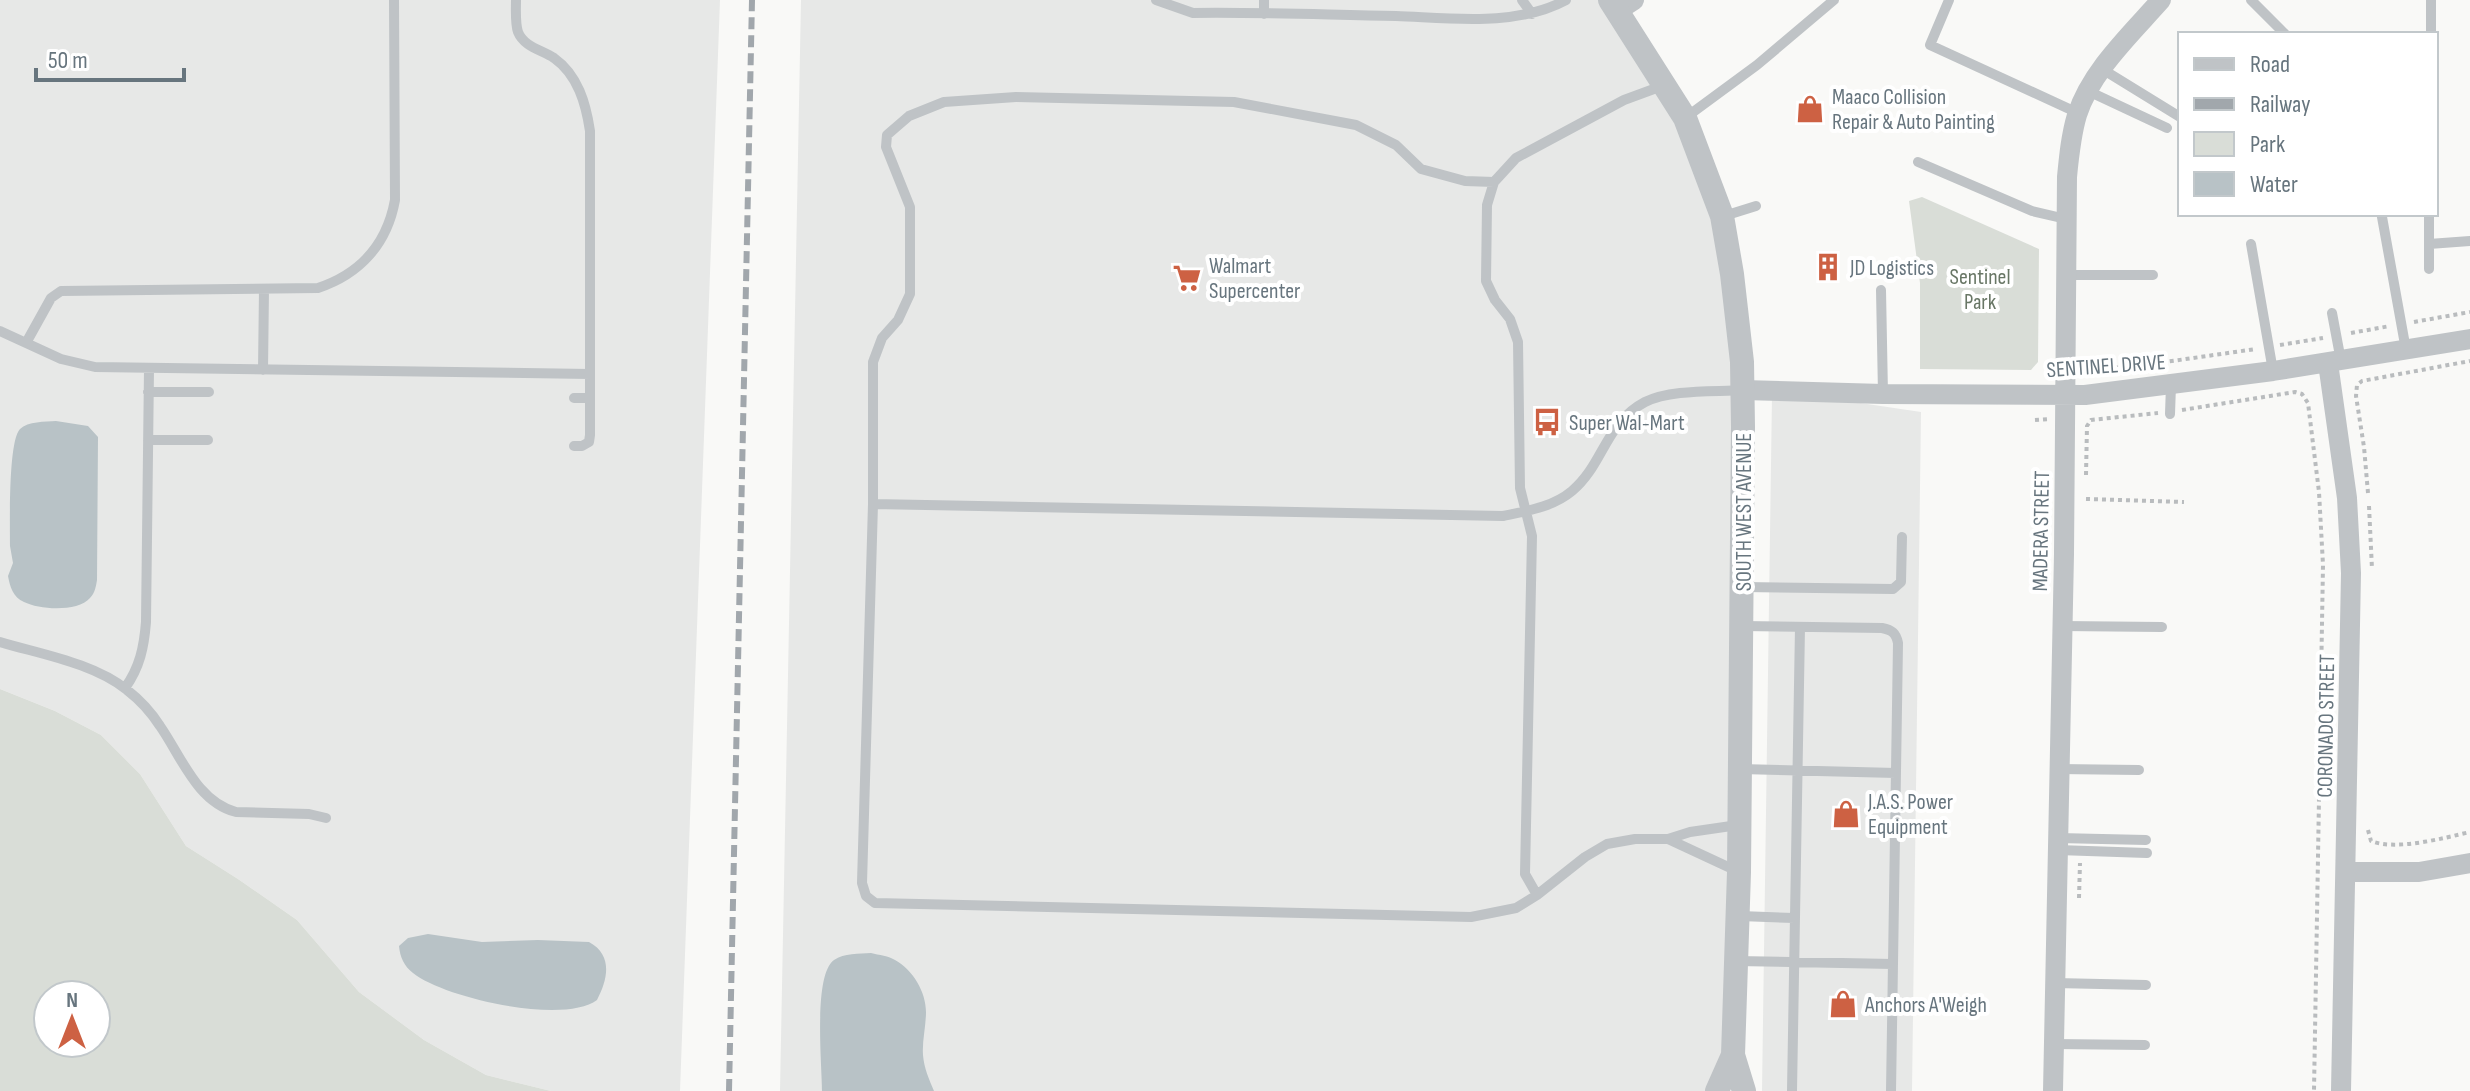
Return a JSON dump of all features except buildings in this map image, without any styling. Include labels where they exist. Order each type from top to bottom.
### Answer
[{"type":"street","name":"MADERA STREET","points":[[2053,1091],[2067,177],[2078,113],[2088,91],[2102,69],[2161,0]]},
{"type":"street","name":"SOUTH WEST AVENUE","points":[[1620,4],[1685,118],[1722,216],[1732,274],[1743,390],[1739,872],[1733,1055],[1744,1091]]},
{"type":"street","name":"SENTINEL DRIVE","points":[[1743,390],[2085,395],[2273,371],[2470,339]]},
{"type":"street","name":"CORONADO STREET","points":[[2334,362],[2350,532],[2341,1091]]},
{"type":"street","points":[[2346,872],[2419,872],[2470,863]]},
{"type":"street","name":"SOUTH WEST AVENUE","points":[[1717,1091],[1733,1055]]},
{"type":"lane","points":[[26,343],[51,298],[61,291],[307,289],[330,284],[367,259],[383,238],[395,200],[394,0]]},
{"type":"lane","points":[[516,0],[519,34],[524,41],[562,65],[576,84],[586,105],[590,131],[589,442],[574,446]]},
{"type":"lane","points":[[1156,0],[1193,13],[1490,18],[1532,14],[1566,0]]},
{"type":"lane","points":[[1264,0],[1264,14]]},
{"type":"lane","points":[[1522,0],[1532,14]]},
{"type":"lane","points":[[1685,118],[1757,65],[1834,0]]},
{"type":"lane","points":[[1949,0],[1930,45],[2078,113]]},
{"type":"lane","points":[[2251,0],[2283,32]]},
{"type":"lane","points":[[2431,0],[2431,32]]},
{"type":"lane","points":[[2102,69],[2178,116]]},
{"type":"lane","points":[[1537,895],[1525,874],[1532,536],[1520,488],[1518,342],[1510,319],[1495,300],[1486,281],[1487,205],[1494,182],[1516,158],[1624,100],[1664,85]]},
{"type":"lane","points":[[2088,91],[2167,128]]},
{"type":"lane","points":[[1494,182],[1465,181],[1421,169],[1396,145],[1356,125],[1234,102],[1016,97],[944,102],[909,116],[887,135],[886,147],[910,207],[910,294],[898,320],[882,338],[873,362],[873,504],[862,883],[866,896],[875,903],[1471,917],[1516,908],[1570,867],[1607,844],[1635,839],[1668,839],[1690,832],[1739,825]]},
{"type":"lane","points":[[1918,162],[2032,211],[2066,219]]},
{"type":"lane","points":[[1722,216],[1756,206]]},
{"type":"lane","points":[[2429,216],[2429,269]]},
{"type":"lane","points":[[2382,217],[2406,350]]},
{"type":"lane","points":[[2429,244],[2470,241]]},
{"type":"lane","points":[[2251,244],[2273,371]]},
{"type":"lane","points":[[2066,275],[2153,275]]},
{"type":"lane","points":[[263,370],[264,289]]},
{"type":"lane","points":[[1881,290],[1876,325],[1883,394]]},
{"type":"lane","points":[[2332,313],[2334,362]]},
{"type":"lane","points":[[0,331],[73,363],[149,369],[590,374]]},
{"type":"lane","points":[[125,688],[143,653],[146,622],[149,369]]},
{"type":"lane","points":[[2170,413],[2171,385]]},
{"type":"lane","points":[[873,504],[1480,516],[1525,512],[1550,504],[1571,492],[1587,476],[1613,428],[1647,401],[1667,395],[1743,390]]},
{"type":"lane","points":[[148,392],[209,392]]},
{"type":"lane","points":[[574,398],[590,398]]},
{"type":"lane","points":[[148,440],[208,440]]},
{"type":"lane","points":[[1743,587],[1805,583],[1893,589],[1898,587],[1902,574],[1902,537]]},
{"type":"lane","points":[[1742,626],[1882,628],[1896,635],[1891,1091]]},
{"type":"lane","points":[[2062,626],[2162,627]]},
{"type":"lane","points":[[1792,1091],[1800,627]]},
{"type":"lane","points":[[0,642],[100,673],[125,688],[149,710],[195,781],[216,803],[236,812],[309,814],[326,818]]},
{"type":"lane","points":[[1740,769],[1896,773]]},
{"type":"lane","points":[[2058,769],[2139,770]]},
{"type":"lane","points":[[1668,839],[1739,872]]},
{"type":"lane","points":[[2058,844],[2146,840]]},
{"type":"lane","points":[[2058,844],[2147,853]]},
{"type":"lane","points":[[1738,916],[1794,918]]},
{"type":"lane","points":[[1736,961],[1893,964]]},
{"type":"lane","points":[[2055,983],[2146,985]]},
{"type":"lane","points":[[2054,1044],[2145,1045]]},
{"type":"path","points":[[2373,581],[2357,385],[2362,381],[2470,361]]},
{"type":"path","points":[[2086,484],[2087,426],[2091,420],[2170,413],[2295,392],[2302,394],[2308,403],[2319,492],[2323,565],[2314,1091]]},
{"type":"path","points":[[2086,499],[2184,502]]},
{"type":"path","points":[[2368,829],[2371,841],[2381,844],[2440,839],[2470,832]]},
{"type":"shaded area","points":[[0,0],[720,0],[680,1091],[551,1091],[486,1075],[424,1040],[359,992],[297,920],[186,846],[140,774],[101,735],[55,711],[0,689]]},
{"type":"shaded area","points":[[801,0],[1608,0],[1683,120],[1731,273],[1731,1055],[1714,1091],[780,1091]]},
{"type":"shaded area","points":[[1772,395],[1820,397],[1921,412],[1912,1091],[1762,1091]]},
{"type":"green space","name":"Sentinel Park","points":[[1922,197],[2039,249],[2038,362],[2031,370],[1920,369],[1920,283],[1909,201]]},
{"type":"green space","points":[[0,689],[55,711],[101,735],[140,774],[186,846],[297,920],[359,992],[424,1040],[486,1075],[551,1091],[0,1091]]},
{"type":"water","points":[[56,421],[88,426],[98,437],[96,587],[84,603],[68,608],[39,607],[20,600],[8,576],[13,563],[10,503],[16,437],[20,429],[27,425]]},
{"type":"water","points":[[428,934],[482,942],[589,942],[597,947],[605,961],[604,984],[597,1000],[581,1007],[559,1010],[532,1009],[476,999],[428,982],[407,967],[401,958],[399,946],[408,938]]},
{"type":"water","points":[[871,953],[902,964],[921,989],[926,1012],[924,1060],[934,1091],[822,1091],[821,1001],[827,969],[842,956]]},
{"type":"railway","points":[[729,1091],[752,0]]},
{"type":"place","name":"Maaco Collision Repair & Auto Painting","points":[[1810,109]]},
{"type":"place","name":"JD Logistics","points":[[1828,267]]},
{"type":"place","name":"Walmart Supercenter","points":[[1187,278]]},
{"type":"place","name":"Super Wal-Mart","points":[[1547,422]]},
{"type":"place","name":"J.A.S. Power Equipment","points":[[1846,814]]},
{"type":"place","name":"Anchors A'Weigh","points":[[1843,1004]]}]
